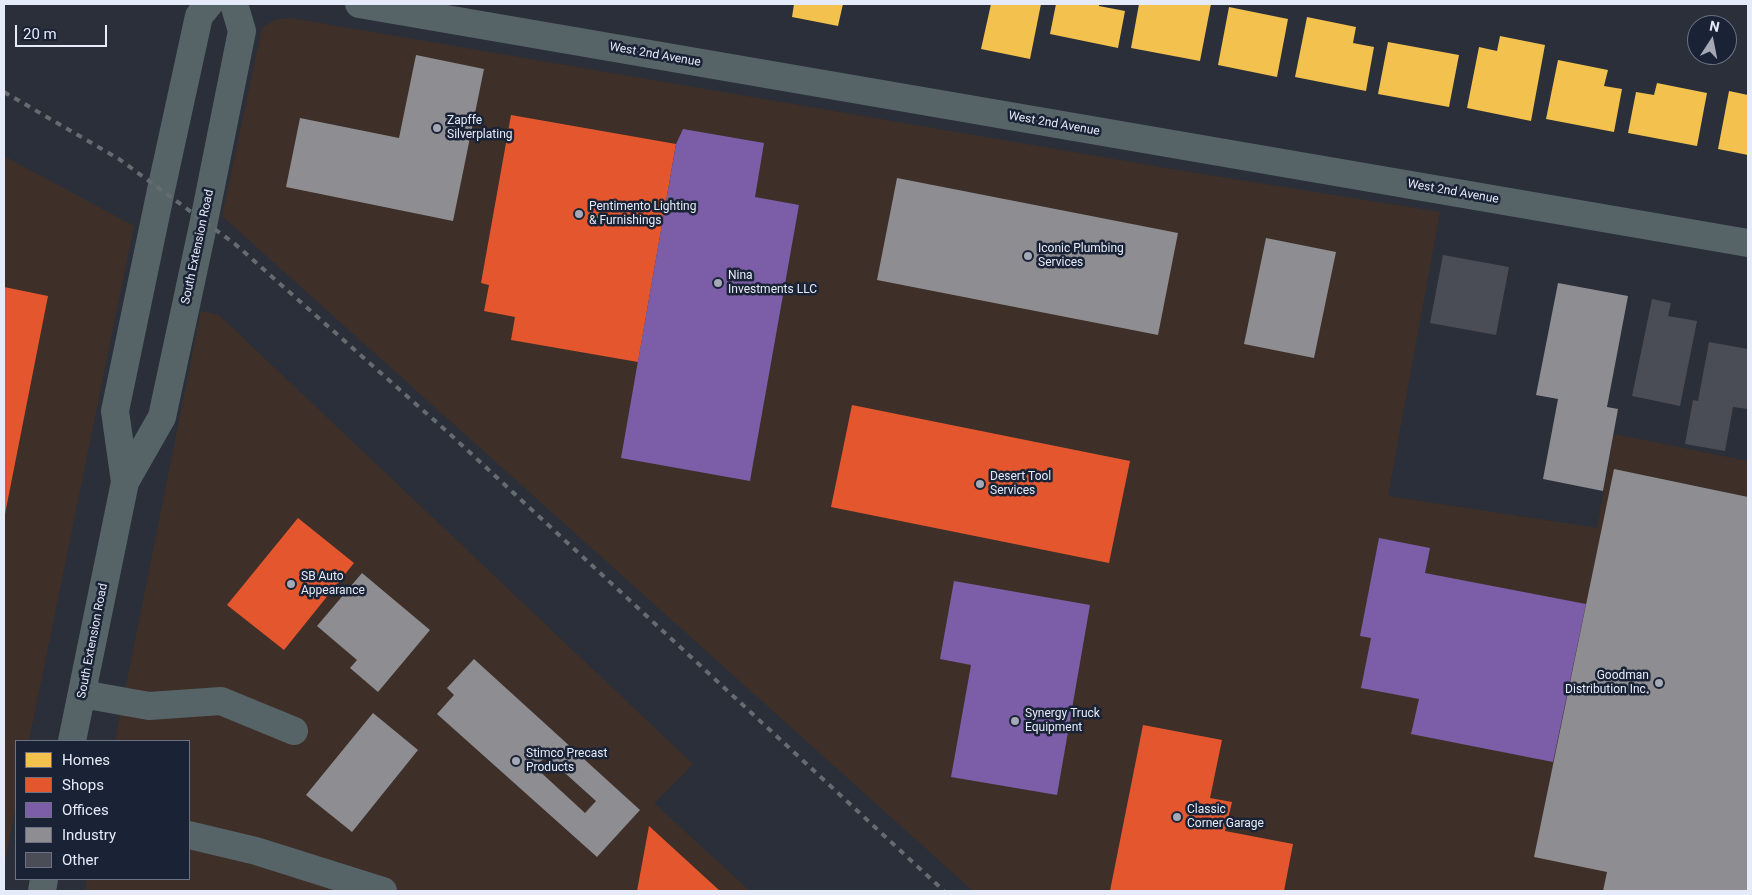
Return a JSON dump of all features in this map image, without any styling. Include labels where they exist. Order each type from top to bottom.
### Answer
[{"type":"street","name":"South Extension Road","points":[[125,482],[115,411],[199,16],[209,4]]},
{"type":"street","name":"South Extension Road","points":[[72,740],[125,482],[162,417],[242,31],[234,4]]},
{"type":"street","name":"West 2nd Avenue","points":[[359,4],[1748,243]]},
{"type":"street","points":[[82,694],[149,706],[221,701],[294,731]]},
{"type":"street","points":[[190,835],[256,851],[383,891]]},
{"type":"shaded area","points":[[291,18],[1184,171],[1440,212],[1388,496],[1597,528],[1614,434],[1748,461],[1748,891],[973,891],[222,216],[262,28],[274,20]]},
{"type":"shaded area","points":[[4,156],[134,226],[29,740],[15,740],[15,811],[4,867]]},
{"type":"shaded area","points":[[201,311],[219,315],[693,764],[654,803],[750,891],[85,891],[87,880],[190,880],[190,740],[115,740]]},
{"type":"building: Homes","points":[[794,4],[843,4],[838,26],[792,17]]},
{"type":"building: Homes","points":[[991,4],[1041,4],[1030,59],[981,49]]},
{"type":"building: Homes","points":[[1056,4],[1099,4],[1099,6],[1125,11],[1118,48],[1050,34]]},
{"type":"building: Homes","points":[[1139,4],[1211,4],[1200,61],[1131,48]]},
{"type":"building: Homes","points":[[1229,7],[1288,19],[1277,77],[1218,65]]},
{"type":"building: Homes","points":[[1307,17],[1356,27],[1353,43],[1374,47],[1366,91],[1295,77]]},
{"type":"building: Homes","points":[[1500,36],[1545,45],[1531,121],[1467,108],[1479,47],[1497,51]]},
{"type":"building: Homes","points":[[1388,42],[1459,55],[1449,107],[1378,94]]},
{"type":"building: Homes","points":[[1558,60],[1608,70],[1604,86],[1622,89],[1614,132],[1546,119]]},
{"type":"building: Homes","points":[[1657,83],[1707,93],[1697,146],[1628,133],[1636,92],[1654,95]]},
{"type":"building: Homes","points":[[1729,91],[1748,95],[1748,155],[1718,149]]},
{"type":"building: Shops","name":"Pentimento Lighting & Furnishings","points":[[511,115],[676,144],[638,362],[511,340],[515,317],[484,311],[489,285],[481,283]]},
{"type":"building: Shops","points":[[4,287],[48,296],[5,514],[4,514]]},
{"type":"building: Shops","name":"Desert Tool Services","points":[[852,405],[1130,461],[1109,563],[831,507]]},
{"type":"building: Shops","name":"SB Auto Appearance","points":[[298,518],[354,563],[284,650],[227,605]]},
{"type":"building: Shops","name":"Classic Corner Garage","points":[[1143,725],[1222,740],[1210,798],[1232,802],[1225,831],[1293,844],[1284,891],[1110,891]]},
{"type":"building: Shops","points":[[649,826],[720,891],[637,891]]},
{"type":"building: Offices","name":"Nina Investments LLC","points":[[683,129],[764,143],[755,197],[799,205],[750,481],[621,458],[676,144]]},
{"type":"building: Offices","points":[[1379,538],[1430,548],[1425,573],[1586,604],[1553,762],[1411,734],[1419,699],[1361,688],[1371,638],[1360,636]]},
{"type":"building: Offices","name":"Synergy Truck Equipment","points":[[954,581],[1090,605],[1057,795],[951,777],[971,665],[940,659]]},
{"type":"building: Industry","name":"Zapffe Silverplating","points":[[416,55],[484,69],[453,221],[286,187],[300,118],[399,138]]},
{"type":"building: Industry","name":"Iconic Plumbing Services","points":[[897,178],[1178,233],[1158,335],[877,280]]},
{"type":"building: Industry","points":[[1266,238],[1336,252],[1314,358],[1244,344]]},
{"type":"building: Industry","points":[[1558,283],[1628,296],[1607,407],[1618,409],[1603,491],[1543,479],[1558,399],[1536,395]]},
{"type":"building: Industry","name":"Goodman Distribution Inc.","points":[[1614,469],[1748,497],[1748,891],[1603,891],[1607,872],[1534,857]]},
{"type":"building: Industry","points":[[362,573],[430,630],[378,692],[350,668],[357,660],[317,626]]},
{"type":"building: Industry","name":"Stimco Precast Products","points":[[474,659],[640,810],[597,857],[437,714],[454,695],[447,688]],"holes":[[[546,756],[596,801],[585,813],[535,767]]]},
{"type":"building: Industry","points":[[373,713],[418,750],[352,832],[306,795]]},
{"type":"building: Other","points":[[1443,255],[1509,267],[1496,335],[1430,323]]},
{"type":"building: Other","points":[[1652,299],[1671,303],[1668,316],[1697,321],[1680,406],[1632,396]]},
{"type":"building: Other","points":[[1709,342],[1748,349],[1748,409],[1733,407],[1725,451],[1685,444],[1693,400],[1698,401]]},
{"type":"railway","points":[[4,92],[119,159],[235,244],[452,436],[944,891]]},
{"type":"place","name":"Zapffe Silverplating","points":[[437,128]]},
{"type":"place","name":"Pentimento Lighting & Furnishings","points":[[579,214]]},
{"type":"place","name":"Iconic Plumbing Services","points":[[1028,256]]},
{"type":"place","name":"Nina Investments LLC","points":[[718,283]]},
{"type":"place","name":"Desert Tool Services","points":[[980,484]]},
{"type":"place","name":"SB Auto Appearance","points":[[291,584]]},
{"type":"place","name":"Goodman Distribution Inc.","points":[[1659,683]]},
{"type":"place","name":"Synergy Truck Equipment","points":[[1015,721]]},
{"type":"place","name":"Stimco Precast Products","points":[[516,761]]},
{"type":"place","name":"Classic Corner Garage","points":[[1177,817]]}]
